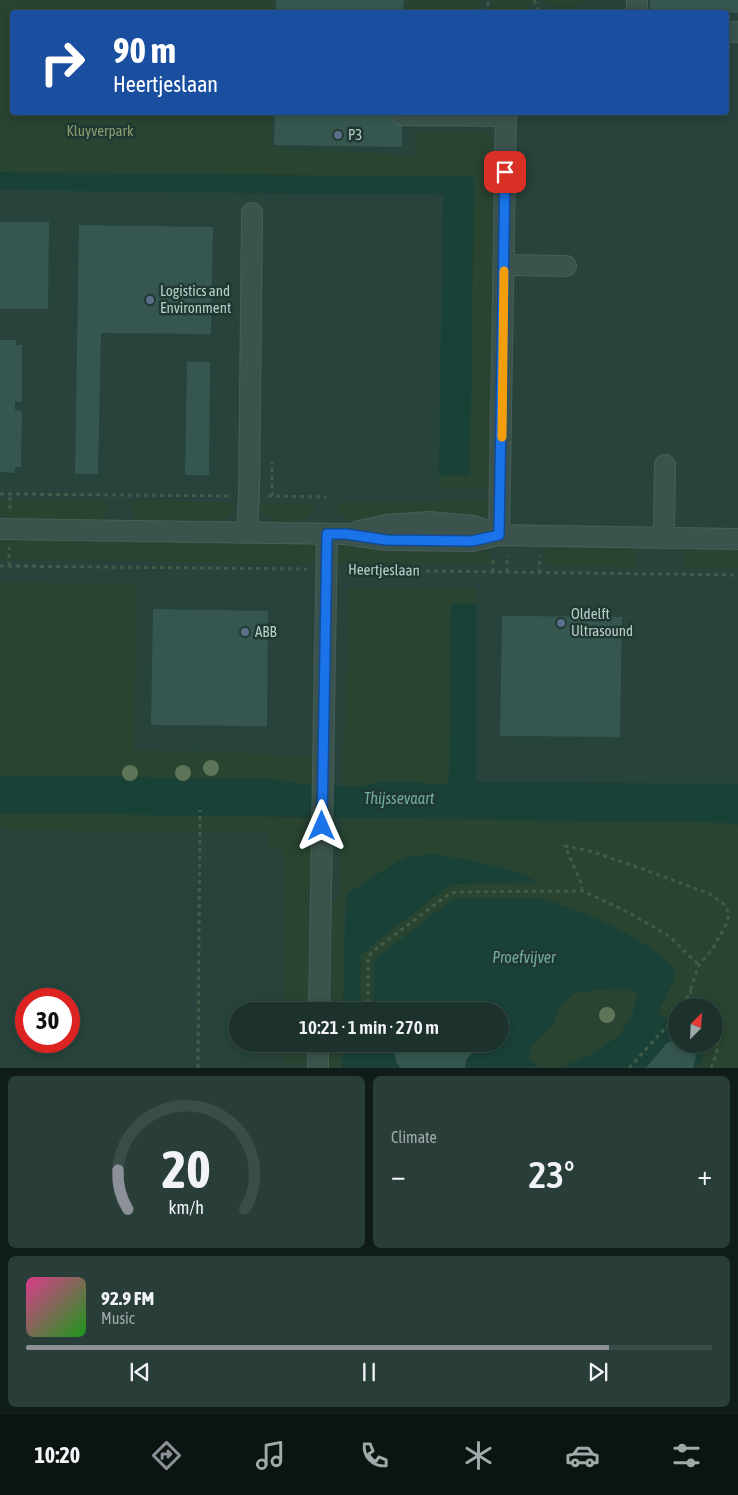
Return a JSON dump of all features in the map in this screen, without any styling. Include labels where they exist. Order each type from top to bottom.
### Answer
[{"type":"street","points":[[499,535],[506,115]]},
{"type":"street","points":[[247,533],[252,213]]},
{"type":"street","points":[[504,265],[566,266]]},
{"type":"street","points":[[664,538],[665,465]]},
{"type":"street","name":"Heertjeslaan","points":[[0,529],[336,534],[386,540],[472,541],[499,535],[738,539]]},
{"type":"street","points":[[319,1002],[326,570],[336,534]]},
{"type":"street","points":[[318,1052],[318,1068]]},
{"type":"path","points":[[484,10],[492,0]]},
{"type":"path","points":[[272,462],[272,496]]},
{"type":"path","points":[[0,494],[326,497]]},
{"type":"path","name":"Heertjeslaan","points":[[0,566],[738,575]]},
{"type":"path","points":[[198,1068],[200,810]]},
{"type":"path","points":[[582,891],[582,885],[565,846],[567,845],[634,866],[710,894],[724,904],[728,914],[727,923],[713,948],[699,965],[687,998]]},
{"type":"path","points":[[368,1002],[368,958],[372,952],[449,894],[456,892],[582,891],[626,911],[669,936],[699,965]]},
{"type":"path","points":[[690,991],[694,998]]},
{"type":"path","points":[[629,1068],[668,1025]]},
{"type":"path","points":[[711,1068],[717,1053]]},
{"type":"green space","name":"Kluyverpark","points":[[0,0],[275,0],[275,10],[10,10],[10,115],[272,115],[272,148],[416,155],[416,131],[483,132],[490,135],[496,145],[492,489],[439,489],[439,476],[470,475],[473,178],[0,172]]},
{"type":"green space","points":[[405,0],[484,0],[476,10],[405,10]]},
{"type":"green space","points":[[495,0],[532,0],[534,2],[525,10],[488,10]]},
{"type":"green space","points":[[542,0],[586,0],[573,8],[545,5]]},
{"type":"green space","points":[[0,499],[109,501],[108,508],[101,521],[0,520]]},
{"type":"green space","points":[[493,500],[490,511],[483,518],[393,516],[357,523],[350,521],[340,514],[335,503]]},
{"type":"green space","points":[[130,501],[237,502],[230,514],[219,521],[137,521],[130,511]]},
{"type":"green space","points":[[258,503],[317,503],[312,512],[305,518],[296,523],[286,524],[277,523],[269,519],[262,512]]},
{"type":"green space","points":[[0,539],[490,546],[490,566],[0,560]]},
{"type":"green space","points":[[544,547],[638,547],[638,567],[545,566]]},
{"type":"green space","points":[[683,547],[738,548],[738,569],[683,568]]},
{"type":"green space","points":[[0,582],[136,584],[134,750],[310,755],[313,761],[311,785],[262,778],[0,776]]},
{"type":"green space","points":[[347,588],[476,588],[476,604],[451,604],[449,781],[446,785],[392,781],[372,783],[367,786],[342,785],[341,746],[345,746]]},
{"type":"green space","points":[[0,813],[311,817],[313,845],[310,1002],[282,1002],[282,849],[269,849],[268,833],[0,830]]},
{"type":"green space","points":[[342,817],[731,823],[738,825],[738,1067],[693,1067],[700,1065],[702,1053],[723,1053],[723,998],[668,998],[668,1020],[658,1012],[587,915],[552,901],[373,964],[373,1002],[360,1002],[361,954],[448,886],[456,884],[533,883],[536,881],[508,869],[432,854],[351,891],[345,902],[343,1002],[330,1002],[331,902],[338,899]]},
{"type":"green space","points":[[602,989],[632,989],[638,992],[637,1005],[620,1035],[592,1055],[562,1067],[539,1067],[529,1058],[530,1047],[551,1028],[562,1004],[575,993]]},
{"type":"green space","points":[[282,1052],[309,1052],[309,1056],[303,1063],[282,1064]]},
{"type":"green space","points":[[329,1052],[343,1052],[342,1067],[329,1068]]},
{"type":"water","points":[[0,172],[474,177],[470,475],[439,476],[443,195],[0,190]]},
{"type":"water","name":"Thijssevaart","points":[[451,604],[476,604],[476,782],[738,784],[738,825],[731,823],[0,813],[0,776],[262,778],[311,785],[367,786],[372,783],[392,781],[446,785],[449,781]]},
{"type":"water","points":[[432,854],[472,861],[499,867],[536,881],[533,883],[456,884],[448,886],[361,954],[360,1002],[343,1002],[346,897],[351,891],[405,857]]},
{"type":"water","name":"Proefvijver","points":[[531,898],[554,902],[614,927],[653,949],[666,960],[675,974],[672,985],[658,1012],[668,1020],[668,1043],[646,1067],[562,1067],[601,1049],[622,1031],[629,1020],[635,1007],[637,992],[632,989],[602,989],[575,993],[562,1003],[551,1028],[530,1047],[529,1058],[539,1067],[465,1067],[466,1060],[472,1052],[509,1052],[509,1002],[373,1002],[374,960],[453,899]]},
{"type":"water","points":[[343,1052],[396,1052],[395,1055],[400,1067],[342,1068]]},
{"type":"water","points":[[702,1053],[703,1058],[700,1064],[693,1067],[695,1054]]},
{"type":"building","points":[[276,0],[404,0],[403,10],[276,10]]},
{"type":"building","points":[[650,0],[738,0],[738,13],[729,13],[729,10],[650,10]]},
{"type":"building","name":"P3","points":[[275,115],[402,115],[402,147],[274,145]]},
{"type":"building","points":[[0,222],[49,222],[48,309],[0,309]]},
{"type":"building","points":[[79,225],[213,227],[211,334],[101,333],[98,474],[75,474]]},
{"type":"building","points":[[0,340],[16,340],[16,345],[22,345],[22,402],[15,402],[15,410],[22,411],[21,467],[15,467],[15,473],[0,472]]},
{"type":"building","points":[[187,362],[210,362],[209,475],[185,475]]},
{"type":"building","points":[[153,609],[268,611],[267,726],[151,725]]},
{"type":"building","points":[[502,616],[622,617],[620,737],[500,736]]},
{"type":"building","points":[[667,1043],[668,1053],[694,1053],[696,1057],[693,1068],[646,1068]]},
{"type":"building","points":[[396,1052],[473,1052],[466,1060],[465,1068],[400,1068],[395,1055]]},
{"type":"slow traffic","points":[[502,437],[504,271]]},
{"type":"place","name":"P3","points":[[338,135]]},
{"type":"place","name":"Logistics and Environment","points":[[150,300]]},
{"type":"place","name":"Oldelft Ultrasound","points":[[561,623]]},
{"type":"place","name":"ABB","points":[[245,632]]},
{"type":"route","points":[[322,826],[327,534],[346,534],[386,540],[472,541],[499,535],[505,172]]}]
